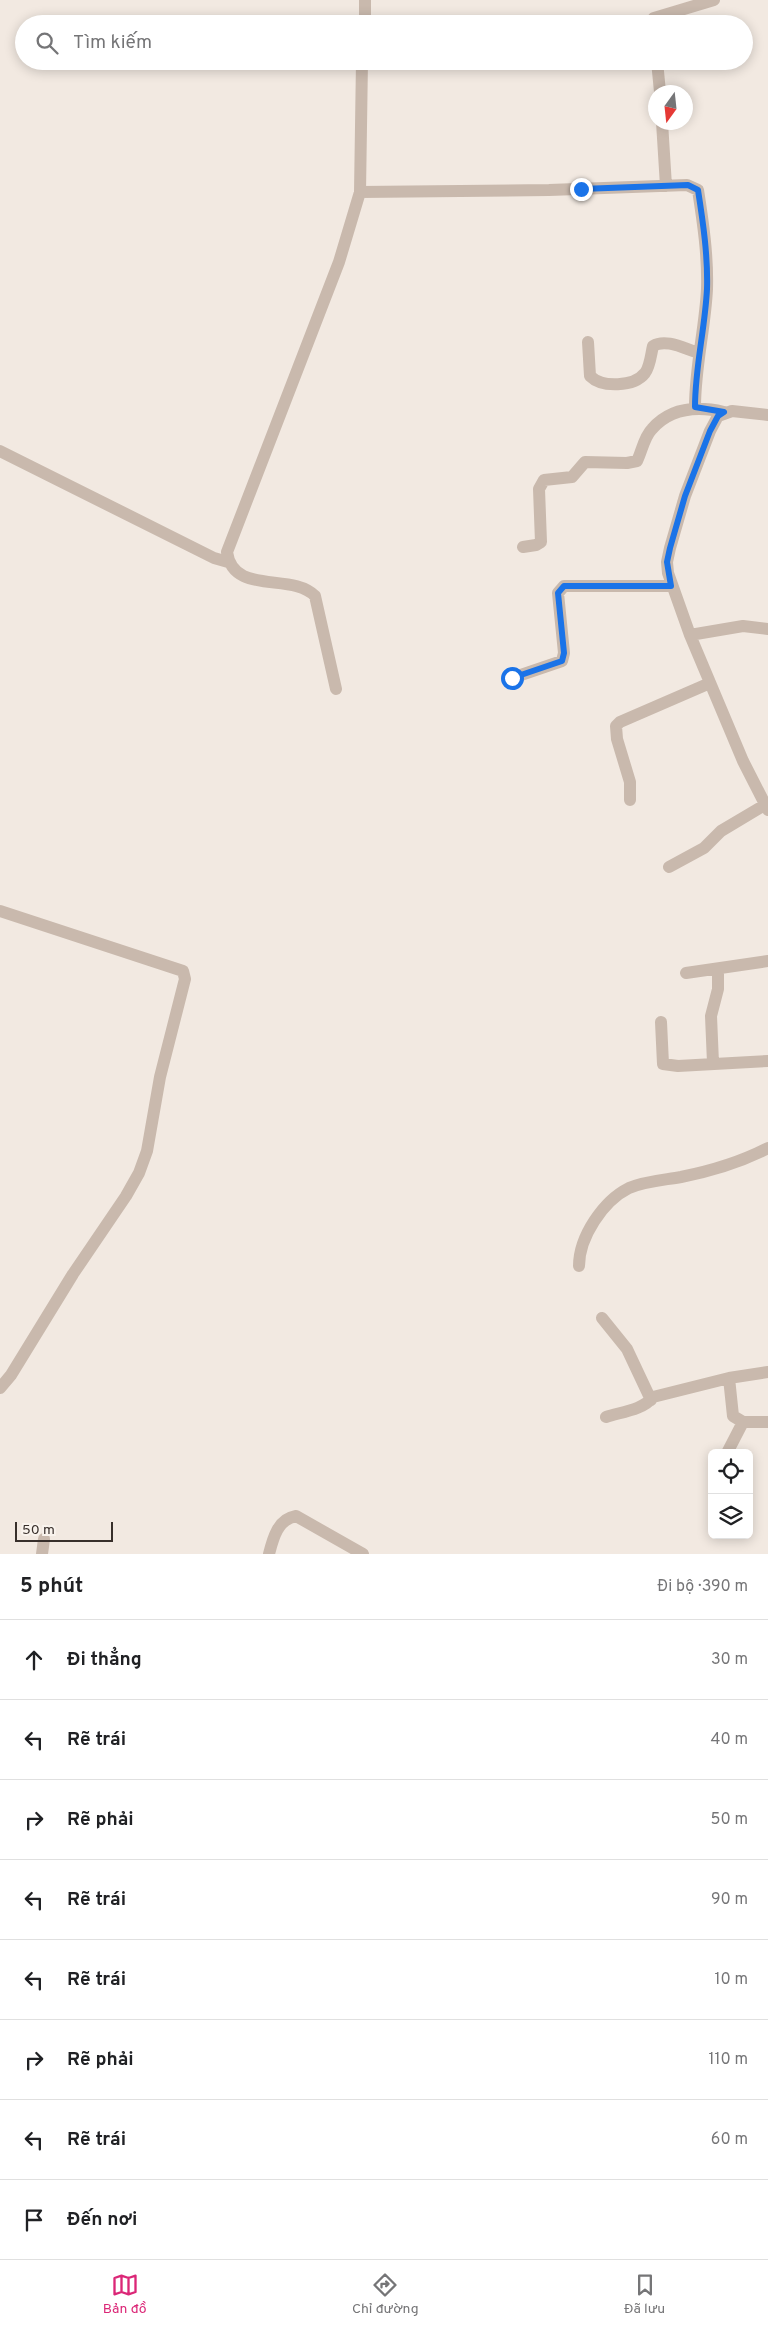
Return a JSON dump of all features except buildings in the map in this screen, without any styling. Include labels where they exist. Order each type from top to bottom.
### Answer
[{"type":"street","points":[[364,15],[365,0]]},
{"type":"street","points":[[664,15],[714,0]]},
{"type":"street","points":[[228,562],[227,552],[254,476],[281,413],[339,262],[360,192],[362,70]]},
{"type":"street","points":[[659,70],[660,85]]},
{"type":"street","points":[[662,130],[666,186]]},
{"type":"street","points":[[360,192],[550,190],[688,185],[698,190],[707,272],[704,319],[695,375],[695,407]]},
{"type":"street","points":[[588,342],[590,376],[594,380],[608,384],[640,378],[647,371],[652,346],[656,344],[665,343],[699,353]]},
{"type":"street","points":[[523,547],[536,545],[541,542],[539,489],[544,480],[572,477],[585,462],[628,463],[637,461],[651,430],[676,412],[695,407],[724,412],[732,411],[768,415]]},
{"type":"street","points":[[669,867],[704,848],[721,831],[767,806],[743,761],[690,635],[671,586],[667,562],[676,526],[710,431],[718,416],[724,412]]},
{"type":"street","points":[[0,451],[214,558],[228,562],[241,575],[304,588],[315,596],[336,689]]},
{"type":"street","points":[[512,678],[562,661],[564,653],[558,593],[564,586],[671,586]]},
{"type":"street","points":[[690,635],[743,626],[768,629]]},
{"type":"street","points":[[630,800],[630,782],[617,739],[616,726],[620,722],[710,683]]},
{"type":"street","points":[[0,911],[183,971],[186,979],[160,1076],[147,1151],[139,1173],[20,1360],[0,1388]]},
{"type":"street","points":[[686,973],[768,961]]},
{"type":"street","points":[[712,1063],[711,1016],[718,989],[718,969]]},
{"type":"street","points":[[661,1022],[663,1064],[678,1066],[768,1061]]},
{"type":"street","points":[[580,1266],[579,1253],[594,1221],[611,1202],[628,1189],[644,1183],[727,1165],[768,1148]]},
{"type":"street","points":[[602,1318],[627,1349],[640,1372],[651,1400]]},
{"type":"street","points":[[606,1417],[639,1407],[654,1397],[729,1378],[768,1372]]},
{"type":"street","points":[[729,1378],[733,1416],[743,1422],[768,1422]]},
{"type":"street","points":[[729,1449],[743,1422]]},
{"type":"street","points":[[269,1554],[273,1538],[280,1525],[288,1517],[296,1516],[363,1554]]},
{"type":"street","points":[[42,1554],[44,1539]]},
{"type":"route","points":[[512,678],[558,664],[562,661],[564,653],[558,603],[560,588],[564,586],[671,586],[667,562],[685,496],[710,431],[718,416],[724,412],[695,407],[695,375],[703,329],[707,288],[702,214],[698,190],[688,185],[581,189]]}]
